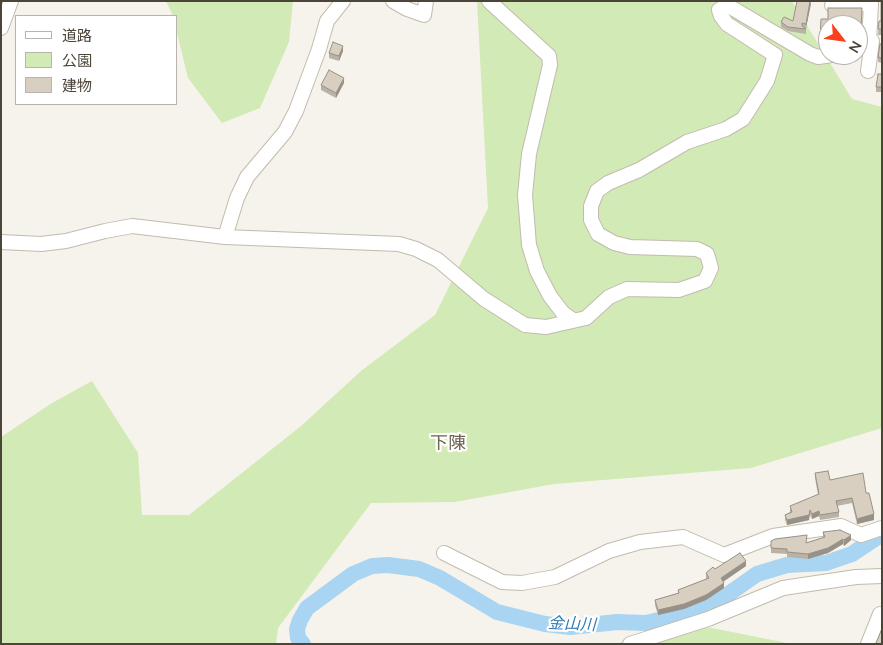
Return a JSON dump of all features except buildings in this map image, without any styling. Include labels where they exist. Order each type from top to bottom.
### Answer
[{"type":"street","points":[[1,28],[10,1]]},
{"type":"street","points":[[225,237],[237,198],[247,177],[285,132],[296,111],[327,22],[344,1]]},
{"type":"street","points":[[393,1],[406,9],[424,15],[426,1]]},
{"type":"street","points":[[489,1],[549,56],[550,66],[529,154],[525,195],[529,245],[537,271],[550,296],[563,313],[573,320]]},
{"type":"street","points":[[832,5],[871,3],[868,71]]},
{"type":"street","points":[[1,242],[41,244],[66,241],[132,226],[225,237],[399,244],[416,249],[438,260],[484,299],[525,325],[546,327],[586,318],[617,292],[628,288],[679,290],[705,280],[711,268],[707,254],[697,249],[630,247],[614,243],[598,234],[591,220],[591,206],[597,191],[608,183],[639,170],[687,142],[726,130],[743,119],[767,81],[775,55],[727,24],[719,10],[727,5],[810,54],[818,56]]},
{"type":"street","points":[[444,553],[502,582],[522,583],[555,577],[609,552],[640,542],[683,537],[724,555],[772,536],[841,526],[861,535],[882,528]]},
{"type":"street","points":[[630,644],[708,619],[782,588],[856,577],[882,576]]},
{"type":"street","points":[[868,644],[881,613]]},
{"type":"green space","points":[[166,1],[293,1],[289,42],[260,108],[222,123],[188,78],[178,37],[178,15],[173,15]]},
{"type":"green space","points":[[477,1],[792,1],[818,43],[818,65],[831,65],[852,99],[882,107],[882,428],[751,468],[554,484],[455,502],[371,503],[278,628],[276,644],[1,644],[1,437],[52,403],[92,381],[138,453],[142,515],[189,515],[301,426],[361,371],[435,315],[488,208]]},
{"type":"green space","points":[[682,622],[792,644],[616,644]]},
{"type":"waterway","name":"金山川","points":[[303,644],[298,638],[297,629],[307,608],[353,574],[372,566],[388,565],[419,569],[440,578],[497,612],[545,624],[570,627],[617,622],[646,623],[679,615],[720,600],[757,574],[787,565],[826,563],[852,554],[882,534]]},
{"type":"district","name":"下陳","points":[[448,443]]}]
